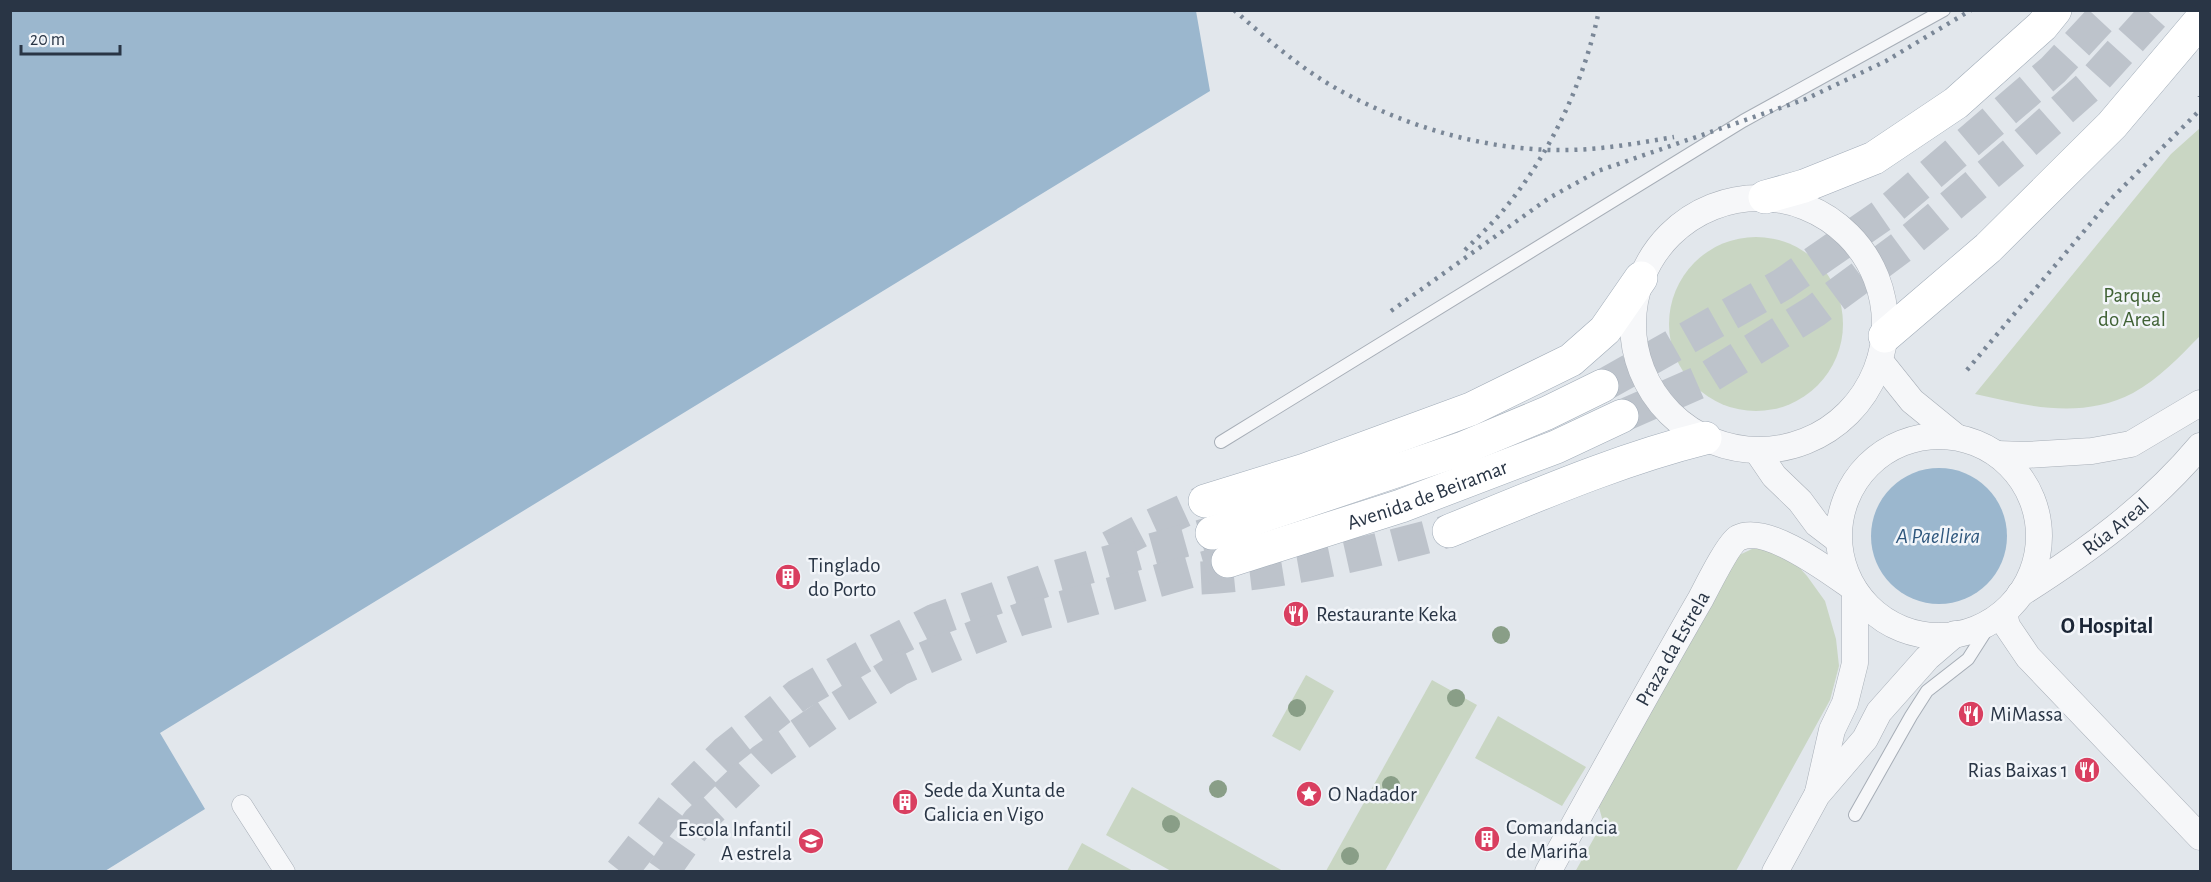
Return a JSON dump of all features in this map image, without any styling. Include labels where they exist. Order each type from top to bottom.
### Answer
[{"type":"main road","points":[[1765,197],[1804,186],[1874,158],[1956,103],[2042,26],[2055,10]]},
{"type":"main road","points":[[1883,349],[2104,134],[2200,21]]},
{"type":"main road","points":[[1205,501],[1305,470],[1471,409],[1571,360],[1605,330],[1641,278]]},
{"type":"main road","name":"Avenida de Beiramar","points":[[1602,386],[1547,413],[1220,547],[1401,506],[1556,447],[1622,416]]},
{"type":"main road","points":[[1449,531],[1585,476],[1664,448],[1705,438]]},
{"type":"street","points":[[1765,197],[1805,206],[1840,226],[1867,257],[1883,296],[1883,349],[1862,397],[1833,426],[1797,445],[1757,451],[1730,447],[1705,438],[1674,418],[1650,388],[1636,353],[1633,315],[1641,278],[1661,244],[1690,218],[1726,202],[1765,197]]},
{"type":"street","points":[[1883,349],[1912,401],[1954,436]]},
{"type":"street","points":[[1997,454],[2059,454],[2131,444],[2200,404]]},
{"type":"street","points":[[1774,872],[1817,795],[1865,739],[1879,712],[1904,682],[1955,634],[2005,610],[2035,562],[2039,532],[2033,502],[2019,475],[1997,454],[1977,443],[1954,436],[1925,436],[1897,444],[1872,461],[1853,484],[1842,511],[1838,540],[1841,558],[1854,589],[1877,615],[1899,628],[1923,635],[1955,634]]},
{"type":"street","name":"Rúa Areal","points":[[2005,610],[2127,518],[2183,467],[2200,446]]},
{"type":"street","points":[[1757,451],[1774,476],[1800,501],[1817,524],[1838,540]]},
{"type":"street","name":"Praza da Estrela","points":[[1548,872],[1689,617],[1727,551],[1738,538],[1755,534],[1788,546],[1854,589]]},
{"type":"street","points":[[1817,795],[1832,730],[1845,703],[1856,663],[1854,589]]},
{"type":"street","points":[[2005,610],[2007,626],[2028,657],[2200,837]]},
{"type":"street","points":[[242,805],[285,872]]},
{"type":"lane","points":[[1221,442],[1743,121],[1944,10]]},
{"type":"lane","points":[[1856,815],[1927,691],[1968,659],[2005,610]]},
{"type":"green space","name":"Parque do Areal","points":[[2200,128],[2200,336],[2152,381],[2133,393],[2094,406],[2054,408],[2015,403],[1975,394],[2171,154]]},
{"type":"green space","points":[[1756,237],[1789,244],[1804,252],[1817,263],[1828,276],[1836,291],[1843,324],[1836,357],[1828,372],[1817,385],[1804,396],[1789,404],[1756,411],[1723,404],[1708,396],[1695,385],[1684,372],[1676,357],[1669,324],[1676,291],[1684,276],[1695,263],[1708,252],[1723,244]]},
{"type":"green space","points":[[1765,548],[1789,556],[1825,601],[1836,639],[1839,666],[1830,700],[1736,871],[1575,872],[1603,822],[1597,800],[1735,557],[1752,549]]},
{"type":"green space","points":[[1306,675],[1334,691],[1300,751],[1272,736]]},
{"type":"green space","points":[[1432,680],[1477,705],[1385,871],[1326,871]]},
{"type":"green space","points":[[1498,716],[1586,767],[1562,806],[1475,758]]},
{"type":"green space","points":[[1132,787],[1283,871],[1171,871],[1106,835]]},
{"type":"green space","points":[[1082,843],[1133,871],[1067,871]]},
{"type":"water","points":[[10,11],[1196,11],[1210,91],[160,733],[205,809],[105,871],[11,871]]},
{"type":"water","name":"A Paelleira","points":[[1939,468],[1965,474],[1987,488],[2001,510],[2007,536],[2001,562],[1987,584],[1965,598],[1939,604],[1913,598],[1891,584],[1877,562],[1871,536],[1877,510],[1891,488],[1913,474]]},
{"type":"tunnel","points":[[1602,386],[1783,284],[1887,212],[2053,70],[2109,10]]},
{"type":"tunnel","points":[[1622,416],[1704,380],[1815,311],[1907,243],[2088,87],[2158,10]]},
{"type":"tunnel","points":[[1110,547],[1205,501]]},
{"type":"tunnel","points":[[1201,578],[1295,567],[1449,531]]},
{"type":"tunnel","points":[[621,872],[675,803],[726,752],[798,695],[863,657],[935,620],[1058,576],[1212,533]]},
{"type":"tunnel","points":[[663,872],[698,822],[763,760],[836,709],[900,669],[1021,619],[1228,561]]},
{"type":"railway","points":[[1234,10],[1272,43],[1325,82],[1393,116],[1451,135],[1480,142],[1540,150],[1609,147],[1674,137]]},
{"type":"railway","points":[[1465,250],[1506,207],[1538,163],[1552,139],[1585,63],[1599,10]]},
{"type":"railway","points":[[1391,311],[1549,198],[1598,171],[1806,99],[1886,61],[1971,10]]},
{"type":"railway","points":[[1967,370],[2112,198],[2200,110]]},
{"type":"place","name":"Tinglado do Porto","points":[[788,577]]},
{"type":"place","name":"Restaurante Keka","points":[[1296,614]]},
{"type":"place","name":"MiMassa","points":[[1971,714]]},
{"type":"place","name":"Rias Baixas 1","points":[[2087,770]]},
{"type":"place","name":"O Nadador","points":[[1309,794]]},
{"type":"place","name":"Sede da Xunta de Galicia en Vigo","points":[[905,802]]},
{"type":"place","name":"Comandancia de Mariña","points":[[1487,839]]},
{"type":"place","name":"Escola Infantil A estrela","points":[[811,841]]},
{"type":"district","name":"O Hospital","points":[[2107,626]]}]
